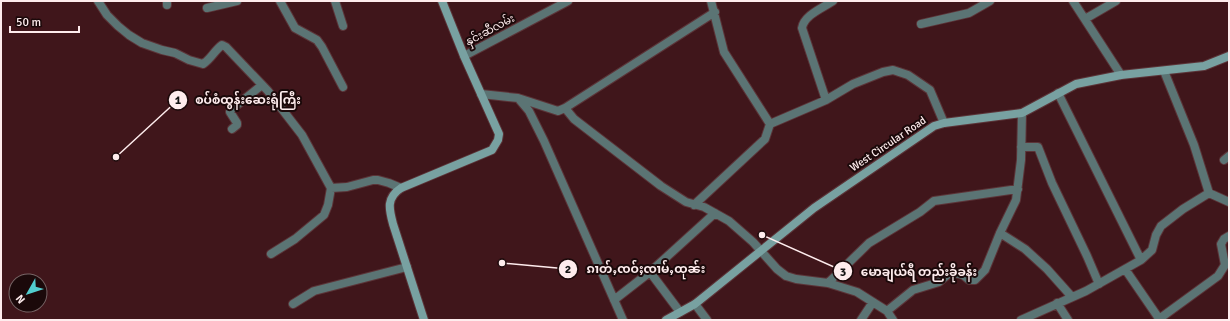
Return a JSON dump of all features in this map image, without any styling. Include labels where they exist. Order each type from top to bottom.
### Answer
[{"type":"street","points":[[98,1],[107,15],[128,35],[142,43],[175,53],[189,60],[203,64],[208,61],[222,45],[226,47],[284,110],[302,135],[330,188],[328,205],[324,215],[295,239],[271,254]]},
{"type":"street","points":[[207,8],[237,1]]},
{"type":"street","points":[[280,1],[295,28],[317,40],[343,87]]},
{"type":"street","points":[[335,1],[343,26]]},
{"type":"street","points":[[424,320],[391,214],[390,202],[395,192],[401,188],[492,150],[498,140],[499,134],[464,56],[442,1]]},
{"type":"street","name":"နှင်းဆီလမ်း","points":[[464,56],[568,1]]},
{"type":"street","points":[[711,1],[724,52],[770,124]]},
{"type":"street","points":[[826,100],[802,28],[808,17],[833,1]]},
{"type":"street","points":[[921,24],[969,13],[990,1]]},
{"type":"street","points":[[1073,1],[1120,75]]},
{"type":"street","points":[[1085,19],[1116,1]]},
{"type":"street","points":[[481,94],[518,98],[558,111],[715,12]]},
{"type":"street","name":"West Circular Road","points":[[666,320],[695,304],[814,208],[873,166],[934,126],[944,123],[1022,113],[1076,84],[1120,75],[1204,66],[1229,56]]},
{"type":"street","points":[[694,205],[765,139],[770,124],[826,100],[852,84],[883,72],[893,70],[908,75],[930,90],[944,123]]},
{"type":"street","points":[[1164,71],[1194,145],[1209,193],[1229,202]]},
{"type":"street","points":[[232,129],[237,125],[237,123],[230,112],[262,85]]},
{"type":"street","points":[[1058,93],[1141,260]]},
{"type":"street","points":[[518,98],[529,112],[544,141],[623,320]]},
{"type":"street","points":[[565,108],[574,119],[655,181],[686,202],[704,207],[729,221],[762,250],[777,269],[786,276],[796,279],[828,283],[857,292],[887,311],[893,320]]},
{"type":"street","points":[[887,311],[913,290],[939,282],[951,272],[963,275],[969,280],[974,280],[985,270],[1000,232],[1016,200],[1021,160],[1022,113]]},
{"type":"street","points":[[1021,147],[1038,147],[1052,183],[1087,256],[1098,284]]},
{"type":"street","points":[[330,188],[347,187],[372,180],[389,183],[401,188]]},
{"type":"street","points":[[828,283],[869,243],[920,212],[934,201],[1018,189]]},
{"type":"street","points":[[1021,320],[1057,303],[1072,298],[1141,260],[1152,250],[1156,235],[1161,226],[1183,209],[1209,193]]},
{"type":"street","points":[[614,300],[650,272],[715,213]]},
{"type":"street","points":[[1000,232],[1025,248],[1047,269],[1072,298]]},
{"type":"street","points":[[1124,269],[1160,320],[1218,276],[1225,265],[1221,244],[1224,239],[1229,236]]},
{"type":"street","points":[[293,304],[314,291],[407,267]]},
{"type":"street","points":[[650,272],[680,312]]},
{"type":"street","points":[[861,320],[873,302]]},
{"type":"street","points":[[1057,303],[1068,320]]},
{"type":"street","points":[[695,304],[706,320]]},
{"type":"place","name":"စပ်စံထွန်းဆေးရုံကြီး","points":[[116,157]]},
{"type":"place","name":"မောချယ်ရီ တည်းခိုခန်း","points":[[762,235]]},
{"type":"place","name":"ၵၢတ်ႇၸဝ်ႈၸၢမ်ႇထုၼ်း","points":[[502,263]]}]
